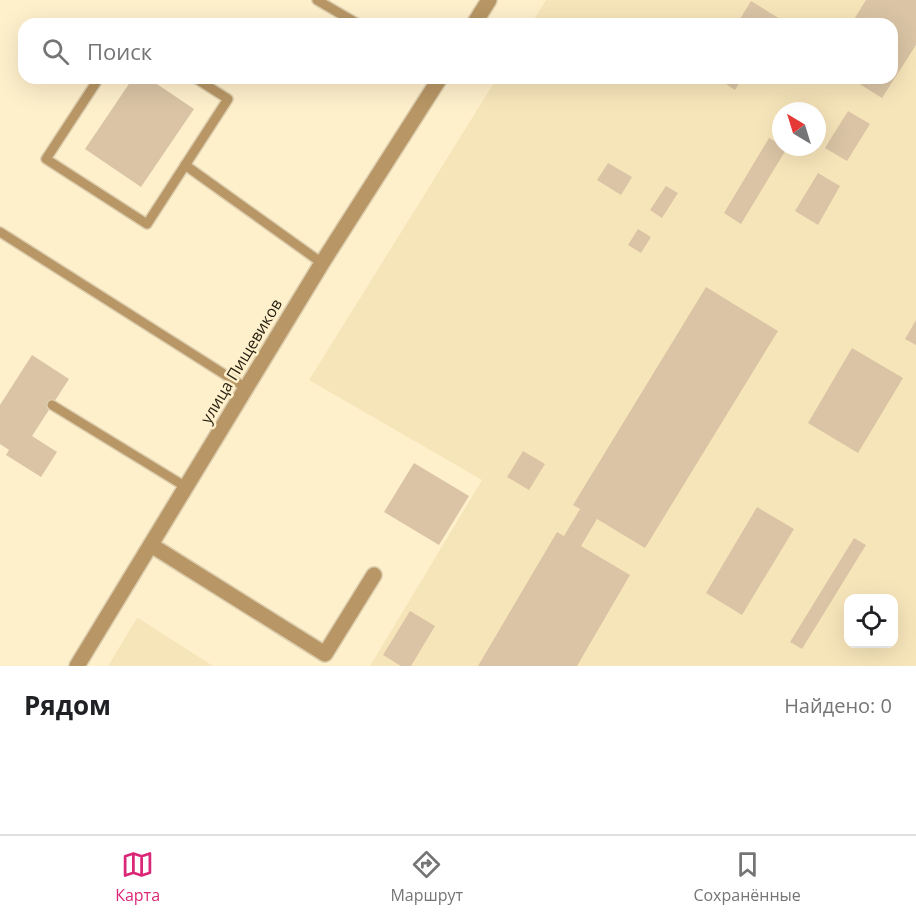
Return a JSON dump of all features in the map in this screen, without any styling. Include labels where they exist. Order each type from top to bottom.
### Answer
[{"type":"street","points":[[478,18],[489,0]]},
{"type":"street","name":"улица Пищевиков","points":[[77,666],[322,263],[436,84]]},
{"type":"street","points":[[151,545],[325,654],[374,575]]},
{"type":"lane","points":[[317,0],[348,18]]},
{"type":"lane","points":[[95,84],[46,159],[147,224],[228,99],[204,84]]},
{"type":"lane","points":[[185,165],[322,263]]},
{"type":"lane","points":[[0,232],[246,388]]},
{"type":"lane","points":[[52,405],[186,487]]},
{"type":"shaded area","points":[[546,0],[916,0],[916,666],[370,666],[482,480],[309,380],[493,84],[898,84],[898,18],[535,18]]},
{"type":"shaded area","points":[[138,618],[213,666],[108,666]]},
{"type":"building","points":[[866,0],[916,0],[916,45],[898,73],[898,18],[855,18]]},
{"type":"building","points":[[751,1],[778,18],[741,18]]},
{"type":"building","points":[[129,84],[157,84],[194,109],[141,187],[85,149]]},
{"type":"building","points":[[726,84],[738,84],[735,90]]},
{"type":"building","points":[[860,84],[891,84],[882,98]]},
{"type":"building","points":[[848,111],[870,124],[847,161],[826,149]]},
{"type":"building","points":[[769,138],[772,140],[772,156],[782,156],[741,224],[724,213]]},
{"type":"building","points":[[608,163],[632,177],[621,195],[597,180]]},
{"type":"building","points":[[818,173],[840,186],[818,225],[795,211]]},
{"type":"building","points":[[666,186],[678,193],[662,218],[650,210]]},
{"type":"building","points":[[638,229],[651,237],[641,253],[628,245]]},
{"type":"building","points":[[706,287],[778,331],[645,548],[597,519],[581,546],[630,575],[577,666],[478,666],[557,532],[564,536],[580,509],[573,505]]},
{"type":"building","points":[[916,320],[916,345],[905,339]]},
{"type":"building","points":[[852,348],[903,378],[858,453],[808,423]]},
{"type":"building","points":[[32,355],[69,379],[32,436],[57,452],[41,477],[6,455],[9,450],[0,444],[0,405]]},
{"type":"building","points":[[523,451],[545,464],[529,490],[507,477]]},
{"type":"building","points":[[414,463],[469,496],[439,545],[384,512]]},
{"type":"building","points":[[757,507],[794,529],[742,615],[706,593]]},
{"type":"building","points":[[854,538],[866,545],[802,649],[790,642]]},
{"type":"building","points":[[410,611],[435,626],[411,666],[401,666],[383,655]]}]
